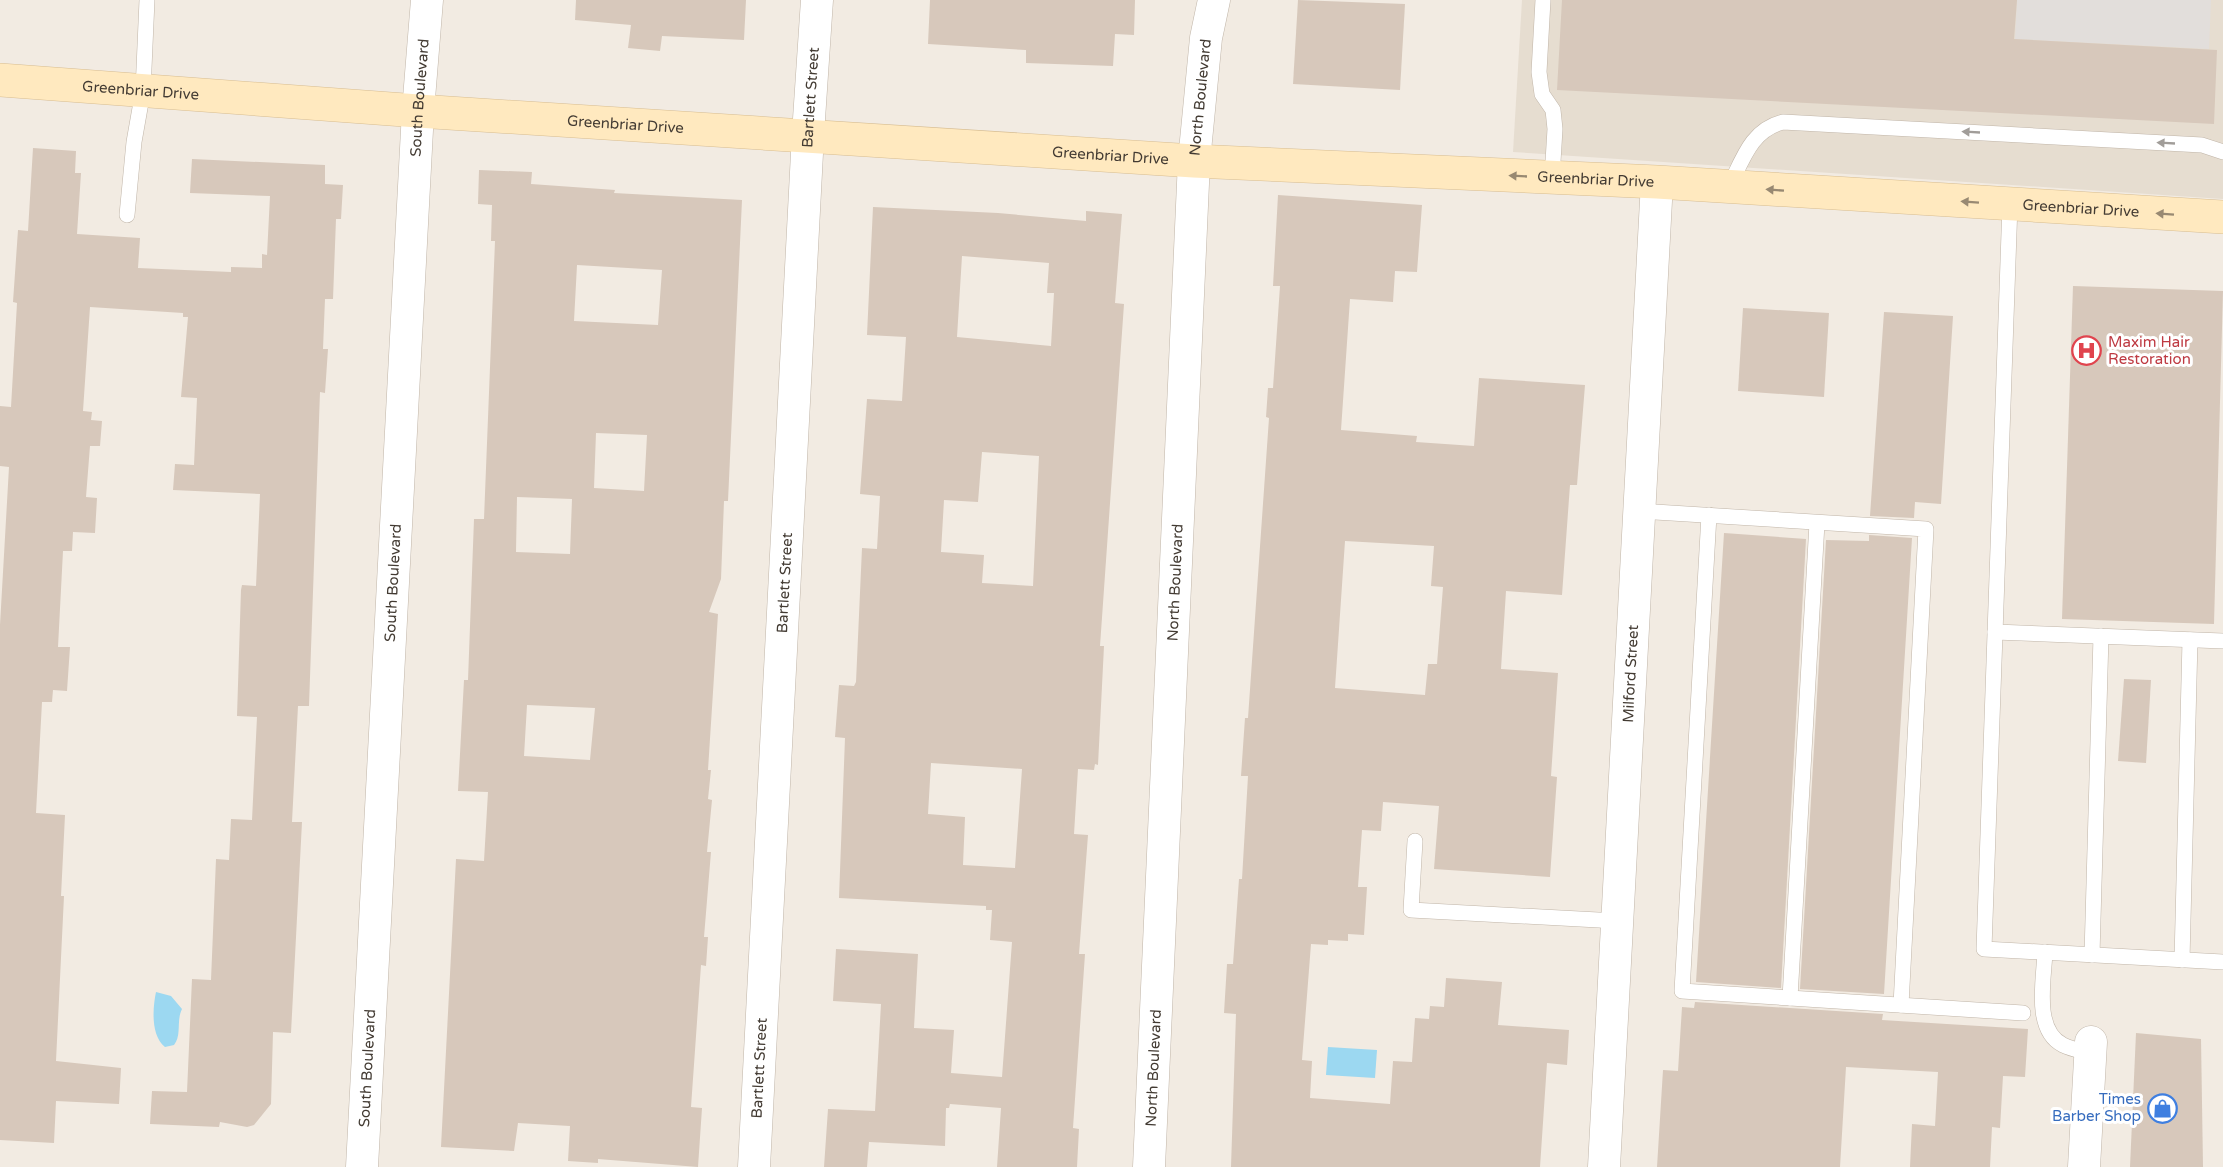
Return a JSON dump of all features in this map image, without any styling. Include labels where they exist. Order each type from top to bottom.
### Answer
[{"type":"main road","name":"Greenbriar Drive","points":[[0,80],[418,111],[808,134],[1194,161],[1657,182],[2223,217]]},
{"type":"street","name":"South Boulevard","points":[[362,1167],[418,111],[427,0]]},
{"type":"street","name":"Bartlett Street","points":[[754,1167],[817,0]]},
{"type":"street","name":"North Boulevard","points":[[1149,1167],[1194,161],[1206,38],[1214,0]]},
{"type":"street","name":"Milford Street","points":[[1604,1167],[1657,182]]},
{"type":"street","points":[[2084,1167],[2091,1048]]},
{"type":"lane","points":[[127,215],[134,142],[142,91],[147,0]]},
{"type":"lane","points":[[1543,0],[1539,72],[1542,94],[1553,110],[1555,129],[1552,178]]},
{"type":"lane","points":[[1729,187],[1755,138],[1768,126],[1783,122],[2202,145],[2223,152]]},
{"type":"lane","points":[[2010,204],[1984,949],[2223,962]]},
{"type":"lane","points":[[1639,511],[1926,530],[1900,1005]]},
{"type":"lane","points":[[1709,515],[1682,991],[2023,1013]]},
{"type":"lane","points":[[1790,998],[1817,523]]},
{"type":"lane","points":[[1995,632],[2223,641]]},
{"type":"lane","points":[[2092,955],[2101,636]]},
{"type":"lane","points":[[2182,960],[2190,640]]},
{"type":"lane","points":[[1414,841],[1411,910],[1617,921]]},
{"type":"lane","points":[[2045,952],[2043,1016],[2051,1034],[2062,1045],[2091,1048]]},
{"type":"shaded area","points":[[1522,0],[2223,0],[2223,199],[1513,152]]},
{"type":"shaded area","points":[[2017,0],[2211,0],[2209,49],[2015,39]]},
{"type":"water","points":[[156,992],[171,996],[182,1009],[178,1037],[174,1045],[165,1047],[157,1035],[154,1012]]},
{"type":"water","points":[[1328,1047],[1377,1050],[1375,1078],[1326,1075]]},
{"type":"building","points":[[576,0],[746,0],[744,40],[662,36],[660,51],[628,48],[631,25],[575,20]]},
{"type":"building","points":[[930,0],[1135,0],[1134,35],[1115,34],[1113,66],[1026,63],[1026,50],[928,44]]},
{"type":"building","points":[[1298,0],[1405,4],[1400,90],[1293,84]]},
{"type":"building","points":[[1562,0],[2017,0],[2014,39],[2217,50],[2214,124],[1557,90]]},
{"type":"building","points":[[33,148],[76,151],[75,173],[81,173],[77,234],[140,238],[138,268],[231,272],[231,267],[262,268],[262,254],[267,255],[270,196],[190,193],[192,159],[325,165],[325,184],[343,185],[341,219],[336,219],[333,299],[325,299],[323,349],[328,349],[325,393],[320,392],[309,706],[298,706],[292,822],[302,822],[291,1033],[273,1032],[271,1104],[254,1125],[247,1127],[220,1122],[219,1127],[150,1124],[152,1091],[187,1092],[192,979],[211,980],[216,859],[229,860],[231,819],[252,820],[257,717],[237,716],[241,590],[242,585],[256,586],[260,494],[173,490],[175,464],[194,465],[197,398],[181,397],[188,317],[183,317],[183,313],[90,307],[83,411],[92,412],[91,420],[102,421],[100,446],[90,446],[86,497],[97,498],[95,533],[73,532],[72,551],[63,551],[58,647],[70,647],[67,691],[53,690],[52,702],[42,702],[36,813],[65,815],[61,896],[64,896],[56,1061],[121,1068],[119,1104],[56,1101],[54,1143],[0,1140],[0,625],[9,467],[0,466],[0,406],[11,407],[17,303],[13,302],[18,230],[28,231]]},
{"type":"building","points":[[479,170],[532,172],[531,184],[615,190],[614,193],[742,200],[728,501],[724,501],[721,579],[709,612],[718,614],[708,770],[711,770],[708,799],[712,800],[707,852],[711,852],[704,937],[708,937],[706,966],[701,965],[691,1107],[702,1108],[698,1167],[598,1159],[598,1163],[568,1161],[570,1126],[518,1123],[514,1151],[441,1147],[456,859],[484,861],[488,792],[458,791],[464,680],[468,680],[474,519],[484,519],[495,241],[491,241],[492,205],[478,204]],"holes":[[[577,265],[662,270],[658,325],[574,321]],[[596,433],[647,435],[644,491],[594,488]],[[517,497],[572,499],[570,554],[516,552]],[[527,705],[595,708],[590,760],[524,756]]]},
{"type":"building","points":[[1278,195],[1422,205],[1417,272],[1395,271],[1393,302],[1350,299],[1341,430],[1417,436],[1416,442],[1474,446],[1479,378],[1585,385],[1577,485],[1570,485],[1562,595],[1506,591],[1501,669],[1558,673],[1551,776],[1557,777],[1550,877],[1434,869],[1439,806],[1383,802],[1381,831],[1362,830],[1358,887],[1367,887],[1364,935],[1348,934],[1348,941],[1328,940],[1328,945],[1311,944],[1302,1060],[1312,1061],[1310,1098],[1390,1104],[1393,1061],[1412,1062],[1415,1018],[1429,1019],[1430,1006],[1444,1007],[1446,978],[1502,982],[1498,1025],[1569,1030],[1567,1065],[1547,1063],[1540,1167],[1231,1167],[1236,1014],[1224,1013],[1227,964],[1233,964],[1239,879],[1242,879],[1248,776],[1241,776],[1245,718],[1248,718],[1269,418],[1266,417],[1268,388],[1273,388],[1280,286],[1273,286]],"holes":[[[1345,541],[1434,546],[1431,586],[1443,587],[1437,664],[1428,664],[1425,695],[1335,688]]]},
{"type":"building","points":[[873,207],[998,213],[1086,221],[1086,211],[1122,214],[1115,303],[1124,304],[1100,646],[1104,646],[1098,765],[1095,764],[1094,770],[1078,769],[1074,834],[1088,835],[1079,954],[1085,954],[1073,1128],[1079,1129],[1077,1167],[997,1167],[1001,1108],[950,1104],[949,1108],[946,1108],[945,1146],[869,1142],[867,1167],[824,1167],[828,1109],[875,1111],[881,1004],[833,1001],[836,949],[918,954],[914,1028],[954,1030],[951,1073],[1002,1077],[1012,942],[990,940],[992,910],[986,910],[986,906],[839,898],[845,738],[835,737],[839,685],[854,686],[856,682],[862,548],[877,549],[880,496],[860,494],[867,399],[902,401],[906,337],[867,335]],"holes":[[[962,256],[1049,263],[1047,293],[1054,293],[1051,346],[957,337]],[[982,452],[1039,456],[1033,586],[982,583],[984,555],[941,552],[944,500],[978,502]],[[931,763],[1022,769],[1015,868],[963,865],[965,817],[928,814]]]},
{"type":"building","points":[[2073,286],[2223,291],[2214,624],[2062,619]]},
{"type":"building","points":[[1743,308],[1829,313],[1824,397],[1738,391]]},
{"type":"building","points":[[1884,312],[1953,316],[1941,504],[1915,502],[1914,518],[1870,516]]},
{"type":"building","points":[[1724,533],[1806,539],[1781,988],[1696,982]]},
{"type":"building","points":[[1869,535],[1912,538],[1884,994],[1800,989],[1826,540],[1869,541]]},
{"type":"building","points":[[2124,679],[2151,680],[2146,763],[2118,761]]},
{"type":"building","points":[[1695,1002],[1883,1014],[1882,1020],[2028,1029],[2025,1077],[2003,1076],[2000,1128],[1992,1127],[1990,1167],[1910,1167],[1912,1124],[1935,1126],[1938,1072],[1846,1067],[1840,1167],[1657,1167],[1663,1070],[1678,1071],[1682,1007],[1694,1008]]},
{"type":"building","points":[[2136,1033],[2201,1039],[2203,1167],[2130,1167]]},
{"type":"place","name":"Maxim Hair Restoration","points":[[2087,351]]},
{"type":"place","name":"Times Barber Shop","points":[[2162,1108]]}]
